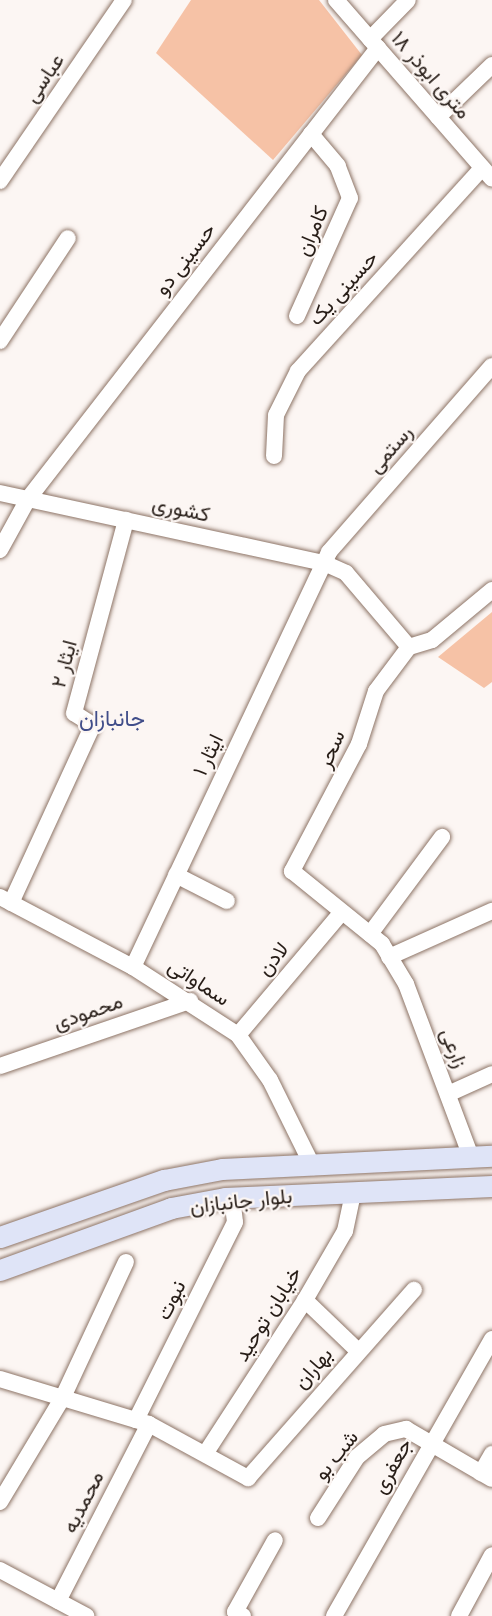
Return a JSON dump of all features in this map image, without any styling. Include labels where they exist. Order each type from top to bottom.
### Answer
[{"type":"main road","name":"بلوار جانبازان","points":[[0,1237],[164,1180],[222,1169],[313,1167],[482,1156]]},
{"type":"main road","name":"بلوار جانبازان","points":[[0,1270],[171,1208],[232,1198],[492,1186]]},
{"type":"street","name":"عباسی","points":[[0,181],[124,0]]},
{"type":"street","name":"۱۸ متری ابوذر","points":[[336,0],[487,174]]},
{"type":"street","name":"حسینی دو","points":[[0,550],[28,499],[311,134],[374,43],[408,0]]},
{"type":"street","points":[[438,117],[492,65]]},
{"type":"street","name":"کامران","points":[[297,316],[350,198],[338,166],[311,134]]},
{"type":"street","name":"حسینی یک","points":[[274,456],[276,415],[298,371],[487,174]]},
{"type":"street","points":[[0,341],[68,238]]},
{"type":"street","name":"رستمی","points":[[324,563],[492,366]]},
{"type":"street","points":[[0,493],[28,499]]},
{"type":"street","name":"کشوری","points":[[28,499],[324,563],[346,573],[410,647]]},
{"type":"street","name":"ایثار ۲","points":[[5,900],[93,725],[74,713],[126,520]]},
{"type":"street","name":"ایثار ۱","points":[[133,967],[324,563]]},
{"type":"street","points":[[410,647],[432,640],[492,590]]},
{"type":"street","name":"سحر","points":[[292,871],[359,744],[376,691],[410,647]]},
{"type":"street","points":[[370,934],[442,837]]},
{"type":"street","name":"زارعی","points":[[292,871],[370,934],[389,957],[406,984],[448,1094],[482,1156]]},
{"type":"street","points":[[176,875],[227,901]]},
{"type":"street","name":"سماواتی","points":[[5,900],[133,967],[190,1001],[238,1035],[270,1080],[313,1167]]},
{"type":"street","points":[[389,957],[492,911]]},
{"type":"street","name":"لادن","points":[[238,1035],[342,912]]},
{"type":"street","name":"محمودی","points":[[0,1066],[190,1001]]},
{"type":"street","points":[[448,1094],[492,1074]]},
{"type":"street","name":"خیابان توحید","points":[[207,1451],[306,1300],[345,1231],[353,1194]]},
{"type":"street","name":"نبوت","points":[[142,1422],[235,1222],[232,1198]]},
{"type":"street","points":[[0,1502],[63,1397],[126,1262]]},
{"type":"street","name":"بهاران","points":[[207,1451],[248,1478],[414,1290]]},
{"type":"street","points":[[306,1300],[358,1351]]},
{"type":"street","name":"جعفری","points":[[334,1616],[429,1444],[492,1339]]},
{"type":"street","points":[[0,1379],[142,1422],[207,1451]]},
{"type":"street","name":"محمدیه","points":[[57,1601],[142,1422]]},
{"type":"street","name":"شب بو","points":[[318,1518],[357,1457],[384,1434],[406,1429],[487,1476]]},
{"type":"street","points":[[487,1476],[492,1454]]},
{"type":"street","points":[[239,1614],[275,1540]]},
{"type":"street","points":[[459,1616],[492,1555]]},
{"type":"street","points":[[0,1570],[86,1616]]},
{"type":"shaded area","points":[[191,0],[319,0],[362,55],[273,160],[156,53]]},
{"type":"shaded area","points":[[492,612],[492,682],[484,688],[438,657]]},
{"type":"district","name":"جانبازان","points":[[112,719]]}]
